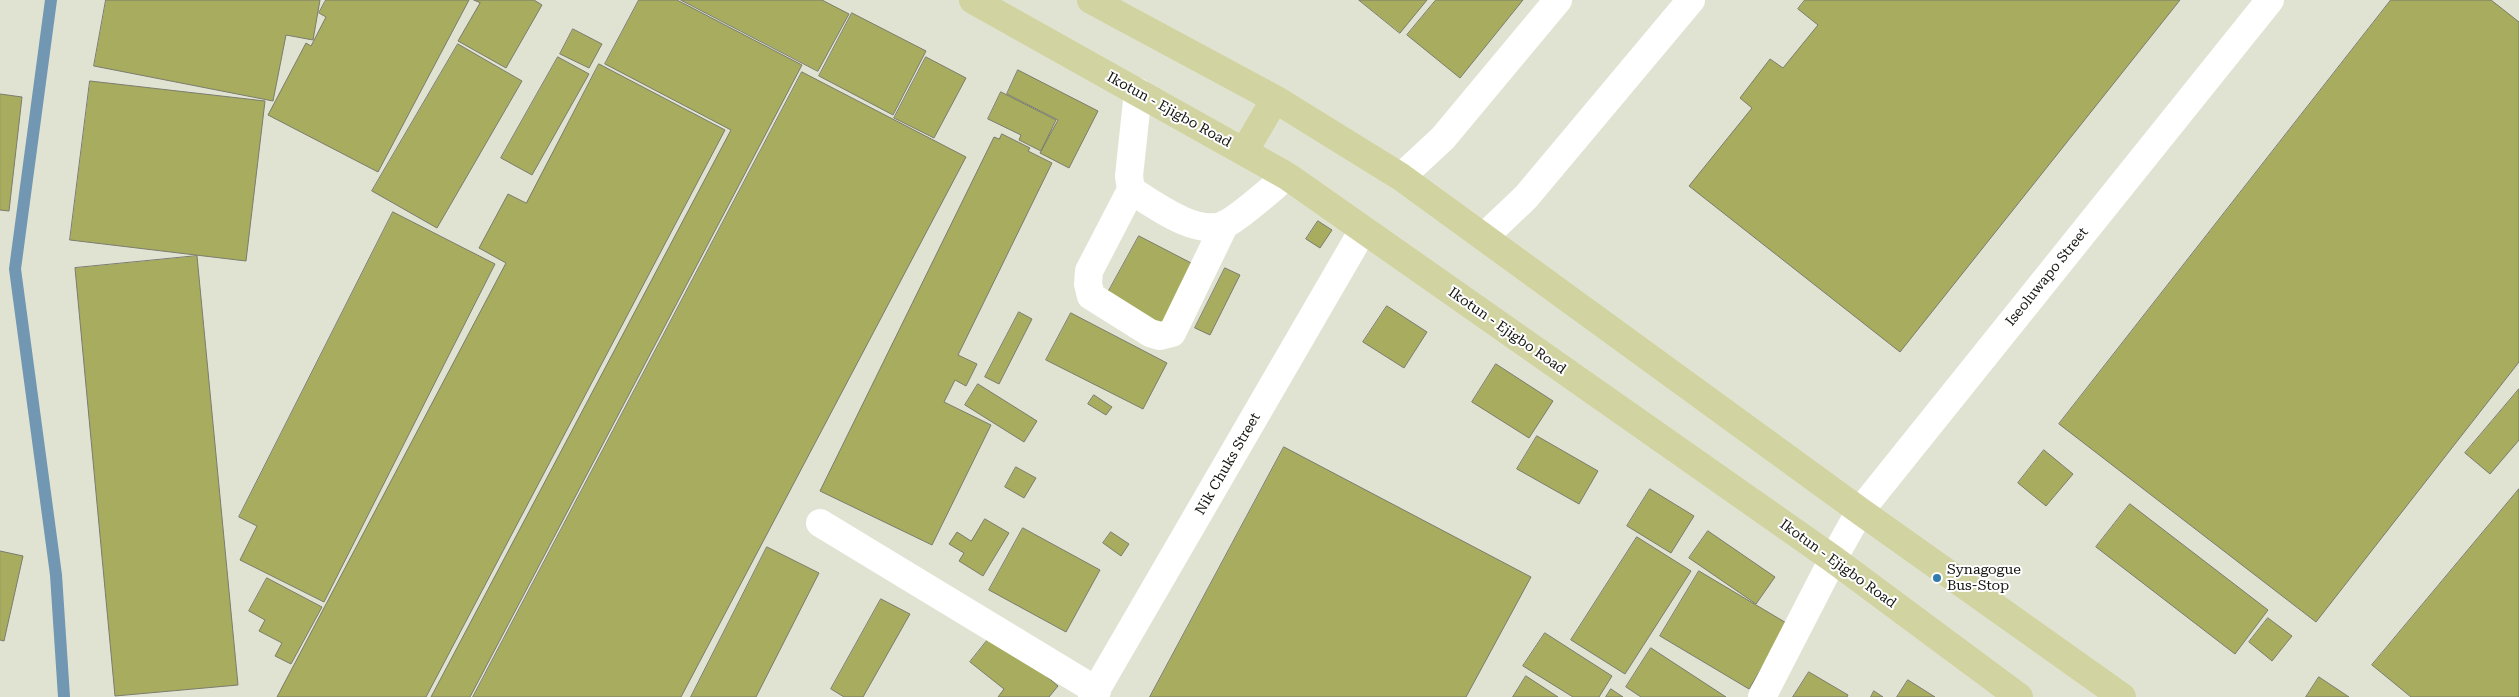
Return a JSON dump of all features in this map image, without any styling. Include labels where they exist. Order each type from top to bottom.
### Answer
[{"type":"main road","name":"Ikotun - Ejigbo Road","points":[[973,0],[1287,176],[1832,559],[2019,697]]},
{"type":"main road","points":[[1091,0],[1275,99],[1401,177],[1485,236],[1860,511],[2122,697]]},
{"type":"main road","points":[[1244,152],[1275,99]]},
{"type":"street","points":[[1401,177],[1443,138],[1558,0]]},
{"type":"street","points":[[1485,236],[1526,196],[1690,0]]},
{"type":"street","name":"Iseoluwapo Street","points":[[1762,697],[1832,559],[1860,511],[2270,0]]},
{"type":"street","points":[[1138,92],[1129,176],[1131,190],[1090,272],[1088,284],[1091,296],[1150,333],[1160,336],[1172,333],[1225,224],[1287,176]]},
{"type":"street","points":[[1131,190],[1181,221],[1204,226],[1225,224]]},
{"type":"street","name":"Nik Chuks Street","points":[[1094,694],[1364,230]]},
{"type":"street","points":[[820,523],[1094,694]]},
{"type":"building","points":[[106,0],[320,0],[313,40],[286,35],[273,101],[94,66]]},
{"type":"building","points":[[326,0],[469,0],[378,172],[268,115],[306,43],[311,46],[326,17],[319,13]]},
{"type":"building","points":[[474,0],[534,0],[542,5],[506,68],[458,41],[480,3]]},
{"type":"building","points":[[639,0],[677,0],[802,65],[470,697],[431,697],[731,130],[605,64]]},
{"type":"building","points":[[681,0],[822,0],[849,14],[818,71]]},
{"type":"building","points":[[1359,0],[1427,0],[1400,33]]},
{"type":"building","points":[[1436,0],[1523,0],[1460,78],[1407,35]]},
{"type":"building","points":[[1805,0],[2180,0],[1900,352],[1689,186],[1752,108],[1740,98],[1770,59],[1783,68],[1818,25],[1798,9]]},
{"type":"building","points":[[2391,0],[2491,0],[2519,22],[2519,362],[2316,622],[2059,424]]},
{"type":"building","points":[[852,13],[926,51],[893,115],[819,76]]},
{"type":"building","points":[[573,29],[602,44],[589,68],[560,54]]},
{"type":"building","points":[[458,44],[522,81],[437,228],[372,191]]},
{"type":"building","points":[[558,57],[589,74],[532,175],[501,158]]},
{"type":"building","points":[[926,57],[966,78],[934,138],[894,118]]},
{"type":"building","points":[[599,64],[725,130],[426,697],[277,697],[506,263],[479,248],[508,194],[526,203]]},
{"type":"building","points":[[1018,70],[1098,111],[1069,168],[1040,153],[1058,120],[1007,94]]},
{"type":"building","points":[[802,72],[966,157],[681,697],[473,697]]},
{"type":"building","points":[[90,81],[265,101],[246,261],[70,240]]},
{"type":"building","points":[[1001,92],[1056,120],[1041,151],[1019,140],[1021,135],[988,119]]},
{"type":"building","points":[[0,94],[22,97],[9,211],[0,210]]},
{"type":"building","points":[[1002,134],[1030,148],[1028,151],[1052,163],[958,355],[977,364],[966,386],[955,380],[944,402],[991,425],[932,545],[820,491],[994,137],[999,139]]},
{"type":"building","points":[[393,212],[495,264],[324,602],[240,560],[257,526],[239,517]]},
{"type":"building","points":[[1318,221],[1332,230],[1320,248],[1306,239]]},
{"type":"building","points":[[1139,236],[1197,266],[1164,327],[1106,296]]},
{"type":"building","points":[[197,256],[238,685],[115,696],[75,268]]},
{"type":"building","points":[[1225,268],[1240,275],[1210,335],[1195,328]]},
{"type":"building","points":[[1387,306],[1427,332],[1404,368],[1363,342]]},
{"type":"building","points":[[1019,312],[1032,319],[999,384],[985,377]]},
{"type":"building","points":[[1071,313],[1167,363],[1143,409],[1046,360]]},
{"type":"building","points":[[1496,364],[1553,401],[1529,438],[1472,402]]},
{"type":"building","points":[[978,384],[1037,421],[1024,442],[965,405]]},
{"type":"building","points":[[2519,389],[2519,440],[2490,474],[2465,453]]},
{"type":"building","points":[[1094,395],[1112,407],[1106,415],[1088,404]]},
{"type":"building","points":[[1537,436],[1598,471],[1579,504],[1517,469]]},
{"type":"building","points":[[1284,447],[1531,577],[1466,697],[1150,697]]},
{"type":"building","points":[[2044,450],[2073,474],[2046,506],[2018,483]]},
{"type":"building","points":[[1016,467],[1036,478],[1024,498],[1005,487]]},
{"type":"building","points":[[1650,489],[1694,516],[1671,553],[1627,526]]},
{"type":"building","points":[[2519,489],[2519,697],[2411,697],[2372,665]]},
{"type":"building","points":[[2130,504],[2268,610],[2235,654],[2096,547]]},
{"type":"building","points":[[985,519],[1009,533],[983,576],[959,561],[964,553],[949,544],[957,532],[971,541]]},
{"type":"building","points":[[1023,528],[1100,570],[1066,632],[989,590]]},
{"type":"building","points":[[1708,531],[1775,577],[1756,604],[1689,558]]},
{"type":"building","points":[[1111,532],[1129,544],[1121,556],[1103,543]]},
{"type":"building","points":[[1637,537],[1691,571],[1625,674],[1571,640]]},
{"type":"building","points":[[767,547],[819,573],[756,697],[691,697]]},
{"type":"building","points":[[0,551],[23,556],[4,641],[0,640]]},
{"type":"building","points":[[1699,571],[1788,624],[1749,689],[1660,636]]},
{"type":"building","points":[[267,578],[322,607],[291,664],[275,656],[282,643],[259,631],[265,620],[249,611]]},
{"type":"building","points":[[881,599],[910,614],[863,697],[844,697],[831,689]]},
{"type":"building","points":[[2268,618],[2292,636],[2272,661],[2249,642]]},
{"type":"building","points":[[994,632],[1058,686],[1049,697],[998,697],[1004,689],[970,662]]},
{"type":"building","points":[[1545,633],[1612,676],[1599,697],[1573,697],[1523,666]]},
{"type":"building","points":[[1651,648],[1726,697],[1641,697],[1626,687]]},
{"type":"building","points":[[1809,672],[1848,695],[1847,697],[1793,697]]},
{"type":"building","points":[[1526,676],[1558,697],[1513,697]]},
{"type":"building","points":[[2319,677],[2349,697],[2306,697]]},
{"type":"building","points":[[1908,680],[1935,697],[1897,697]]},
{"type":"building","points":[[1611,689],[1623,697],[1606,697]]},
{"type":"building","points":[[1874,691],[1883,697],[1871,697]]},
{"type":"waterway","points":[[51,0],[15,269],[56,575],[64,697]]},
{"type":"place","name":"Synagogue Bus-Stop","points":[[1937,578]]}]
